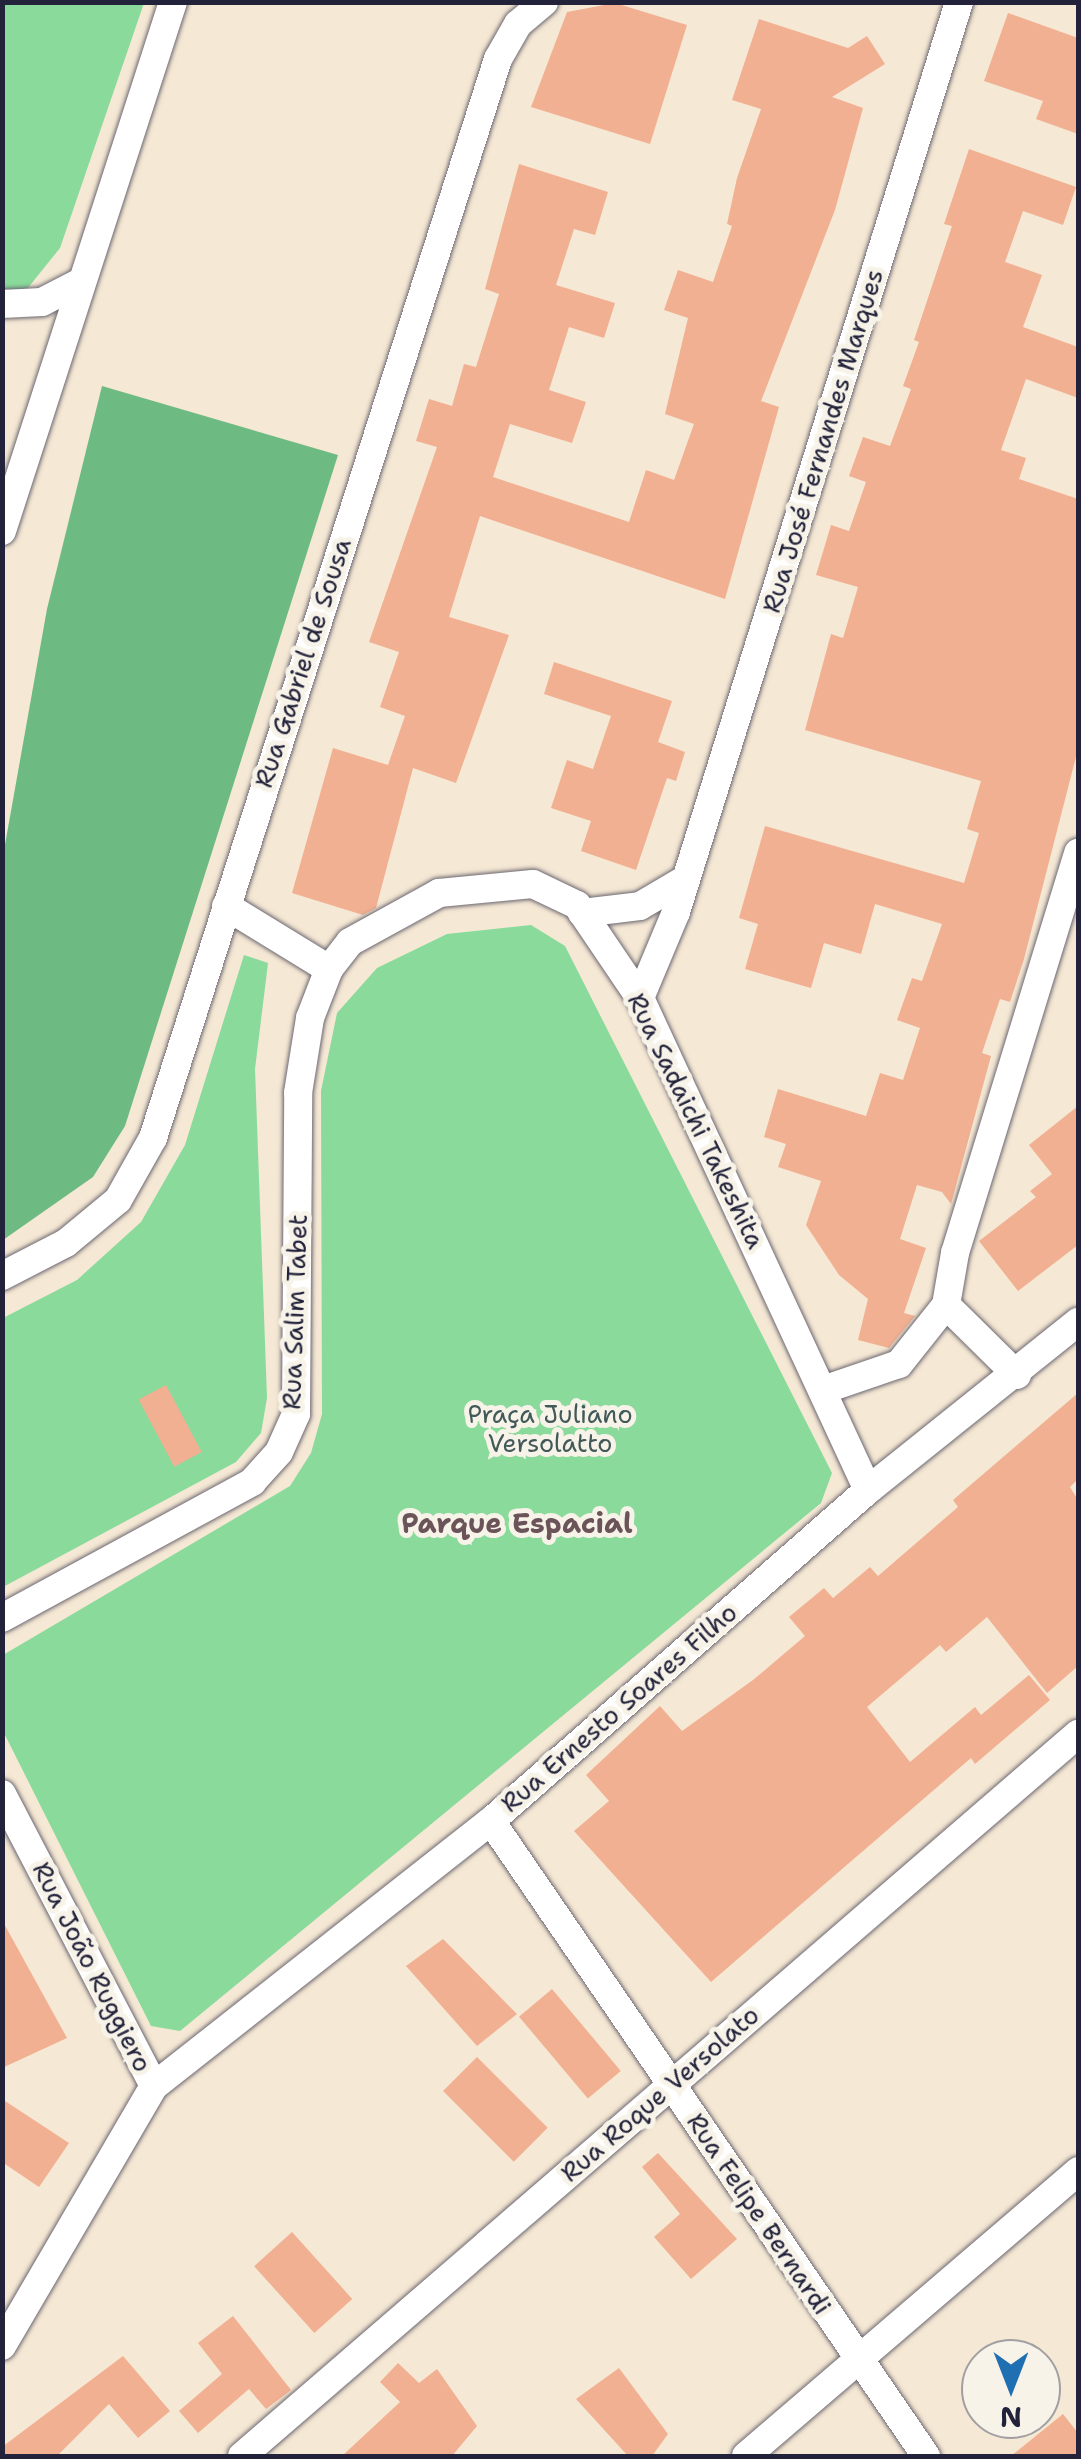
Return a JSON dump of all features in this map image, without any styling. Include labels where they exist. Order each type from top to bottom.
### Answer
[{"type":"street","points":[[2,530],[78,283],[172,2]]},
{"type":"street","name":"Rua Gabriel de Sousa","points":[[2,1276],[66,1243],[118,1200],[153,1138],[498,59],[518,24],[544,2]]},
{"type":"street","name":"Rua José Fernandes Marques","points":[[640,998],[686,879],[959,2]]},
{"type":"street","points":[[2,304],[42,302],[78,283]]},
{"type":"street","points":[[823,1390],[899,1364],[946,1305],[955,1254],[1078,852]]},
{"type":"street","points":[[582,913],[640,906],[686,879]]},
{"type":"street","name":"Rua Sadaichi Takeshita","points":[[329,969],[350,942],[439,893],[533,884],[556,890],[582,913],[640,998],[868,1490]]},
{"type":"street","points":[[226,906],[329,969]]},
{"type":"street","name":"Rua Salim Tabet","points":[[2,1618],[252,1482],[280,1452],[296,1414],[298,1380],[298,1092],[310,1018],[329,969]]},
{"type":"street","points":[[946,1305],[1017,1375]]},
{"type":"street","name":"Rua Ernesto Soares Filho","points":[[154,2086],[491,1821],[868,1490],[1017,1375],[1078,1322]]},
{"type":"street","name":"Rua Roque Versolato","points":[[242,2456],[1078,1734]]},
{"type":"street","name":"Rua João Ruggiero","points":[[2,1794],[154,2086],[2,2346]]},
{"type":"street","name":"Rua Felipe Bernardi","points":[[491,1821],[926,2456]]},
{"type":"street","points":[[746,2456],[1078,2171]]},
{"type":"green space","points":[[2,3],[144,3],[60,248],[27,289],[3,289]]},
{"type":"green space","points":[[102,386],[338,455],[125,1126],[93,1177],[3,1240],[3,856],[47,609]]},
{"type":"green space","name":"Praça Juliano Versolatto","points":[[531,925],[565,946],[832,1473],[821,1503],[180,2031],[151,2026],[3,1731],[3,1655],[290,1486],[311,1453],[322,1414],[321,1091],[337,1013],[377,968],[447,934]]},
{"type":"green space","points":[[244,955],[268,963],[255,1069],[267,1398],[261,1433],[236,1462],[3,1587],[3,1318],[77,1280],[141,1222],[185,1145]]},
{"type":"building","points":[[615,3],[687,25],[650,144],[531,107],[567,12]]},
{"type":"building","points":[[1008,13],[1078,38],[1078,134],[1036,119],[1043,101],[984,81]]},
{"type":"building","points":[[759,19],[848,48],[867,36],[885,64],[832,97],[863,108],[835,210],[761,401],[779,407],[725,599],[480,516],[449,617],[509,635],[456,783],[413,768],[376,908],[363,915],[292,893],[333,748],[388,765],[405,716],[380,707],[399,652],[369,642],[437,447],[416,441],[429,399],[452,406],[464,364],[476,367],[499,294],[485,289],[519,164],[608,192],[595,235],[574,229],[556,285],[615,303],[604,338],[569,327],[549,390],[586,402],[572,443],[510,424],[493,477],[629,522],[646,470],[674,480],[694,424],[665,414],[688,318],[664,310],[678,270],[713,282],[732,226],[727,224],[737,178],[761,109],[732,100]]},
{"type":"building","points":[[969,149],[1076,187],[1063,225],[1023,211],[1005,262],[1042,275],[1023,327],[1078,347],[1078,398],[1026,379],[1001,450],[1026,458],[1019,479],[1078,499],[1078,749],[1024,959],[1010,1002],[1000,999],[982,1053],[991,1056],[951,1204],[942,1192],[917,1185],[900,1239],[926,1248],[904,1313],[915,1316],[889,1348],[858,1340],[868,1299],[839,1275],[806,1225],[821,1181],[778,1167],[786,1144],[764,1137],[778,1089],[866,1116],[880,1073],[903,1080],[920,1028],[897,1020],[912,978],[922,981],[942,924],[875,904],[861,954],[824,943],[811,988],[745,969],[758,924],[739,918],[765,826],[964,883],[979,833],[967,829],[981,781],[805,730],[831,634],[843,638],[858,587],[816,575],[831,525],[849,531],[866,482],[849,476],[863,437],[890,446],[911,389],[903,386],[919,342],[914,340],[952,226],[944,224]]},
{"type":"building","points":[[554,662],[672,701],[658,742],[685,752],[676,781],[667,778],[636,870],[581,851],[591,821],[551,808],[567,760],[593,769],[611,716],[544,694]]},
{"type":"building","points":[[1078,1106],[1078,1245],[1018,1291],[979,1241],[1036,1197],[1030,1191],[1052,1174],[1029,1145]]},
{"type":"building","points":[[166,1385],[202,1452],[174,1467],[139,1400]]},
{"type":"building","points":[[1078,1393],[1078,1479],[1070,1487],[1078,1500],[1078,1666],[1047,1693],[987,1617],[946,1652],[940,1645],[867,1707],[910,1762],[975,1707],[981,1715],[1029,1675],[1050,1700],[975,1764],[971,1758],[711,1982],[574,1831],[609,1801],[586,1775],[660,1706],[682,1731],[753,1680],[805,1636],[789,1617],[824,1588],[833,1598],[870,1567],[878,1576],[958,1507],[953,1500]]},
{"type":"building","points":[[2,1920],[67,2038],[2,2068]]},
{"type":"building","points":[[443,1939],[517,2014],[477,2046],[406,1966]]},
{"type":"building","points":[[552,1989],[621,2071],[588,2099],[519,2017]]},
{"type":"building","points":[[477,2057],[548,2128],[514,2162],[443,2091]]},
{"type":"building","points":[[2,2099],[69,2143],[39,2187],[2,2162]]},
{"type":"building","points":[[658,2153],[737,2239],[691,2279],[654,2237],[680,2214],[642,2167]]},
{"type":"building","points":[[292,2232],[352,2299],[314,2333],[254,2266]]},
{"type":"building","points":[[233,2316],[291,2390],[266,2409],[249,2389],[198,2433],[179,2411],[222,2374],[198,2343]]},
{"type":"building","points":[[123,2356],[170,2411],[138,2438],[109,2404],[57,2456],[2,2456],[2,2447]]},
{"type":"building","points":[[398,2363],[419,2383],[437,2369],[477,2426],[452,2456],[342,2456],[400,2402],[380,2382]]},
{"type":"building","points":[[619,2368],[668,2434],[652,2456],[628,2456],[576,2399]]},
{"type":"building","points":[[1061,2416],[1078,2433],[1078,2456],[1011,2456],[1032,2439],[1061,2439]]},
{"type":"district","name":"Parque Espacial","points":[[517,1523]]}]
